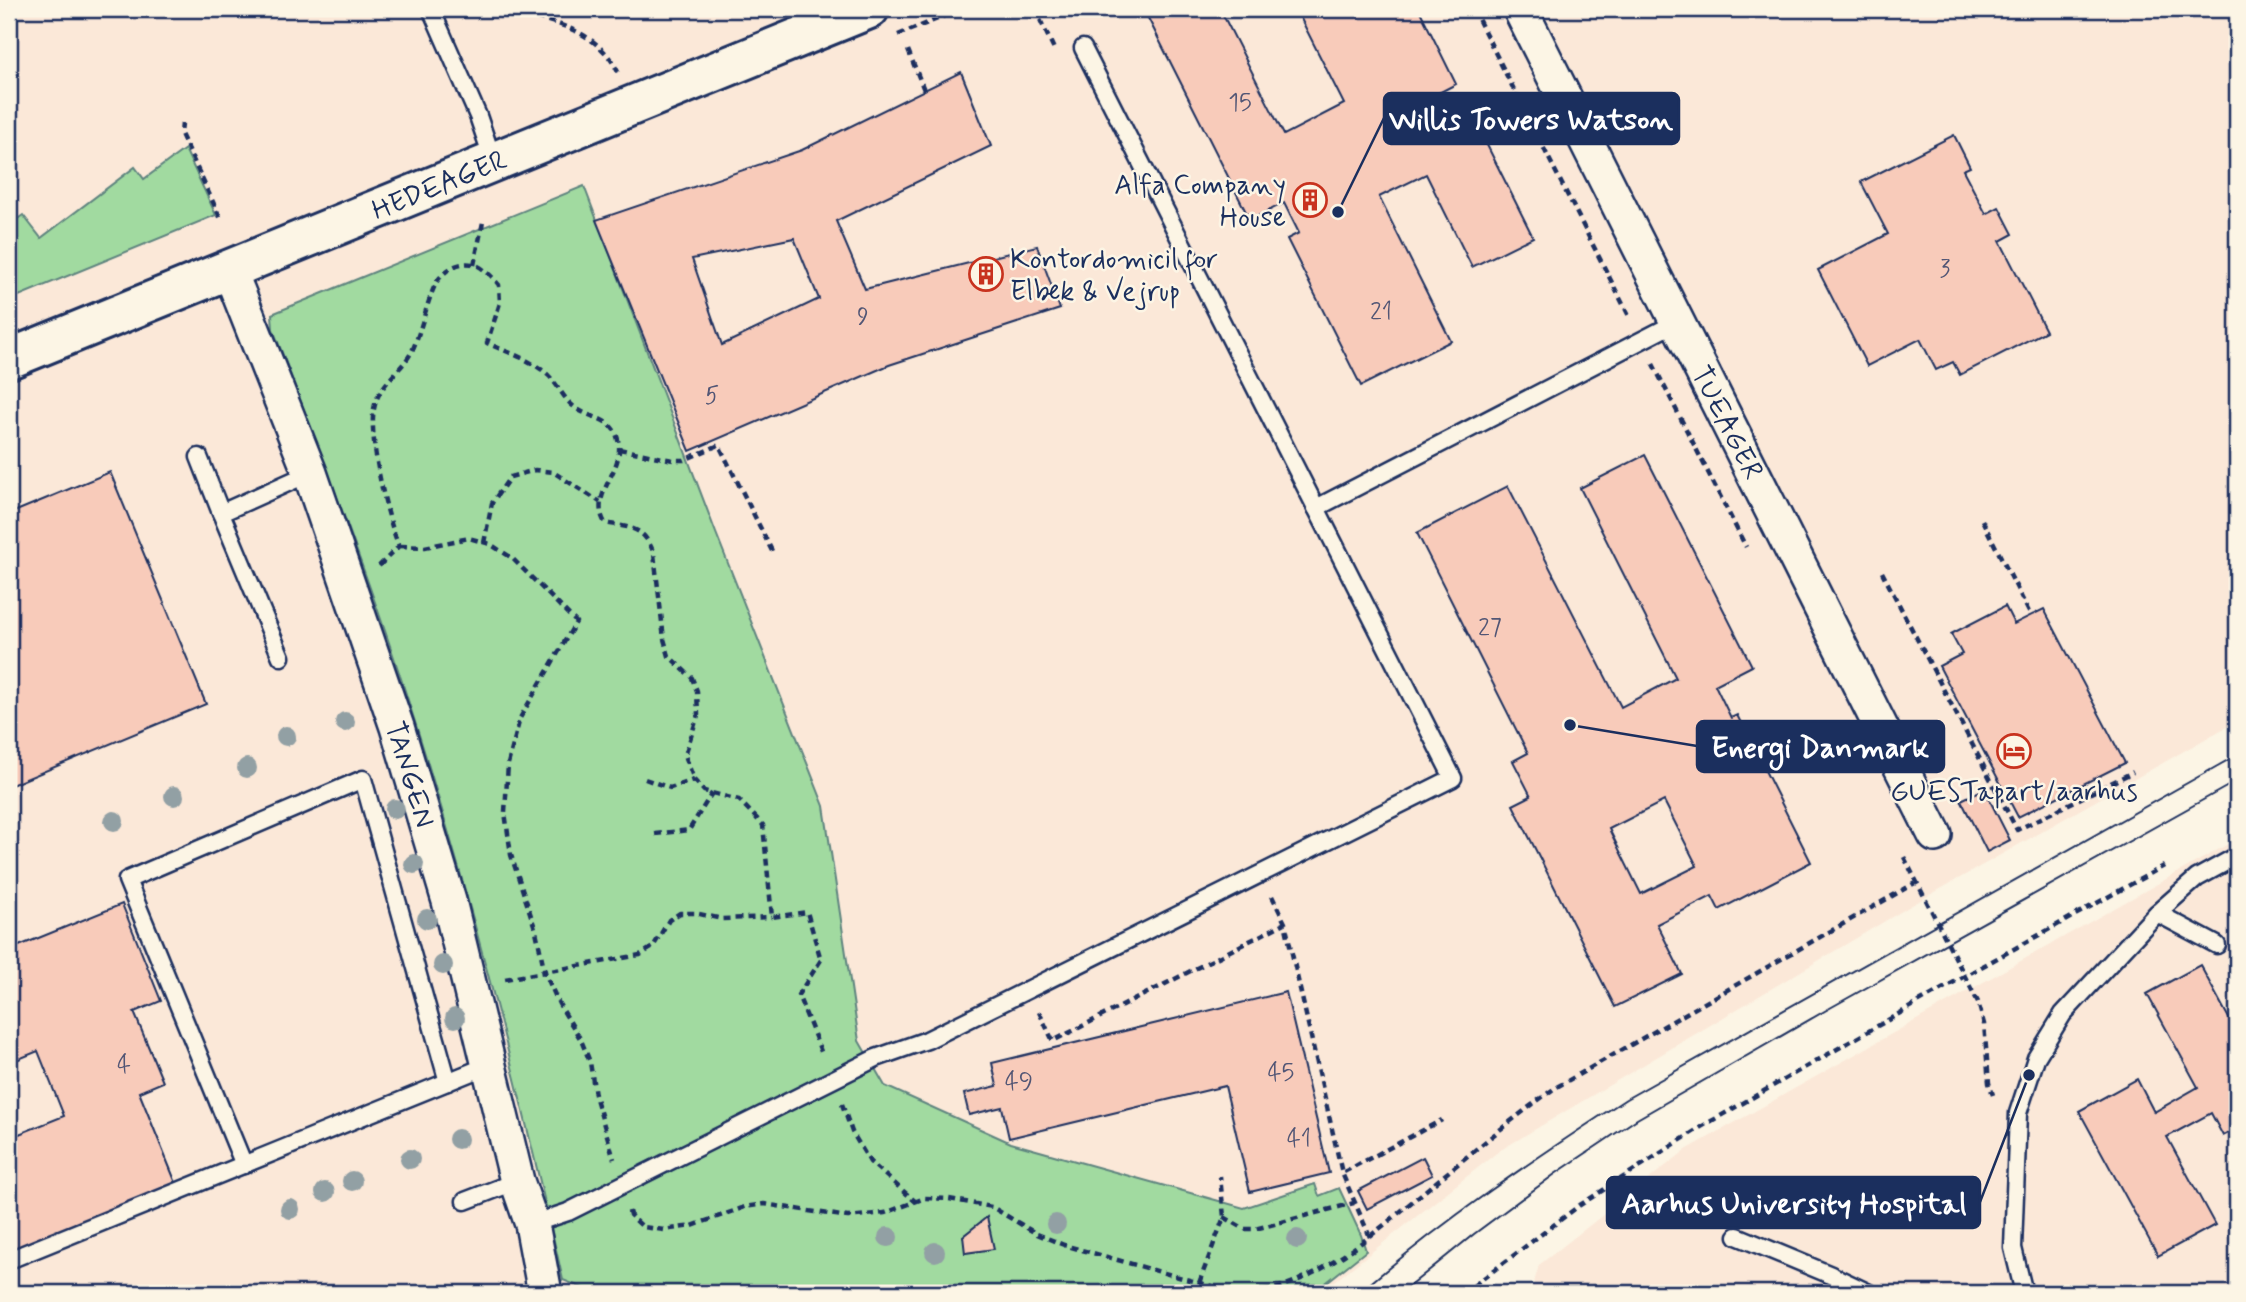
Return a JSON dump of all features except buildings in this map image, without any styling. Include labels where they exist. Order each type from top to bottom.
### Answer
[{"type":"street","name":"HEDEAGER","points":[[9,359],[870,9]]},
{"type":"street","name":"TUEAGER","points":[[1520,9],[1935,835]]},
{"type":"street","name":"TANGEN","points":[[229,269],[310,473],[397,727],[449,901],[517,1181],[531,1224],[545,1293]]},
{"type":"lane","points":[[431,9],[478,116],[494,163]]},
{"type":"lane","points":[[531,1224],[568,1212],[876,1058],[927,1040],[1453,778],[1083,48]]},
{"type":"lane","points":[[1316,508],[1678,322]]},
{"type":"lane","points":[[199,457],[281,657]]},
{"type":"lane","points":[[221,513],[310,473]]},
{"type":"lane","points":[[244,1165],[127,880],[363,779],[448,1082]]},
{"type":"lane","points":[[2024,1293],[2013,1248],[2018,1113],[2036,1058],[2063,1014],[2157,913],[2197,878],[2237,856]]},
{"type":"lane","points":[[2157,913],[2217,946]]},
{"type":"lane","points":[[9,1261],[489,1065]]},
{"type":"lane","points":[[465,1202],[517,1181]]},
{"type":"lane","points":[[1737,1236],[1868,1293]]},
{"type":"path","points":[[501,9],[583,33],[609,55],[634,104]]},
{"type":"path","points":[[1473,9],[1752,559]]},
{"type":"path","points":[[908,50],[924,90]]},
{"type":"path","points":[[182,123],[181,134],[221,219]]},
{"type":"path","points":[[474,265],[483,222]]},
{"type":"path","points":[[399,546],[383,490],[374,408],[384,387],[411,354],[437,282],[451,266],[466,263],[474,265],[483,268],[499,285],[500,303],[487,344],[534,364],[550,377],[573,407],[602,419],[616,432],[619,449],[600,502],[599,513],[605,523],[638,529],[649,542],[654,554],[664,639],[669,656],[692,678],[697,691],[698,715],[685,755],[694,780],[704,791],[739,800],[763,825],[772,917]]},
{"type":"path","points":[[619,449],[684,460],[719,445],[772,551]]},
{"type":"path","points":[[484,543],[492,503],[510,477],[535,470],[553,472],[600,502]]},
{"type":"path","points":[[1982,520],[2031,616]]},
{"type":"path","points":[[349,585],[369,575],[399,546],[425,547],[469,538],[512,558],[576,622],[520,718],[508,764],[505,812],[512,855],[536,931],[545,974],[590,1062],[595,1095],[630,1215],[643,1227],[664,1230],[692,1226],[745,1207],[764,1204],[848,1217],[885,1213],[925,1198],[949,1199],[992,1207],[1037,1234],[1065,1245],[1236,1293]]},
{"type":"path","points":[[1882,572],[2017,830],[2133,772]]},
{"type":"path","points":[[645,779],[670,788],[694,780]]},
{"type":"path","points":[[655,834],[689,830],[712,793]]},
{"type":"path","points":[[1902,853],[1978,1002],[1984,1024],[1989,1083],[1995,1099],[2003,1107],[2018,1113]]},
{"type":"path","points":[[1464,1293],[1580,1205],[1701,1127],[1963,976],[2166,865]]},
{"type":"path","points":[[1260,874],[1285,923],[1342,1173],[1370,1237]]},
{"type":"path","points":[[1252,1293],[1294,1282],[1342,1257],[1555,1088],[1915,883]]},
{"type":"path","points":[[470,984],[545,974],[640,955],[653,947],[669,920],[680,913],[695,913],[722,919],[772,917],[807,912],[821,960],[798,995],[852,1132],[870,1162],[916,1202]]},
{"type":"path","points":[[1027,990],[1053,1041],[1285,923]]},
{"type":"path","points":[[1342,1173],[1442,1120]]},
{"type":"path","points":[[1199,1283],[1224,1217],[1220,1176]]},
{"type":"path","points":[[1224,1217],[1245,1229],[1255,1229],[1354,1203]]},
{"type":"shaded area","points":[[9,9],[2237,9],[2237,721],[1912,905],[1499,1151],[1320,1293],[9,1293]]},
{"type":"shaded area","points":[[2237,839],[2237,1293],[1531,1293],[1539,1265],[1686,1150]]},
{"type":"green space","points":[[185,149],[216,215],[9,300],[9,225],[23,215],[41,238],[135,167],[144,179]]},
{"type":"green space","points":[[584,186],[716,533],[824,806],[859,1041],[885,1086],[1011,1143],[1244,1208],[1315,1184],[1319,1196],[1339,1188],[1366,1251],[1313,1293],[595,1293],[563,1280],[491,987],[430,769],[359,558],[273,329],[272,314]]},
{"type":"tram line","points":[[1359,1293],[1489,1192],[1626,1099],[2237,755]]},
{"type":"tram line","points":[[1401,1293],[1555,1174],[1637,1119],[2237,781]]},
{"type":"place","name":"Alfa Company House","points":[[1310,200]]},
{"type":"place","name":"Willis Towers Watson","points":[[1338,212]]},
{"type":"place","name":"Kontordomicil for Elbek & Vejrup","points":[[986,274]]},
{"type":"place","name":"Energi Danmark","points":[[1570,725]]},
{"type":"place","name":"GUESTapart/aarhus","points":[[2014,751]]},
{"type":"place","name":"Aarhus University Hospital","points":[[2029,1075]]}]
